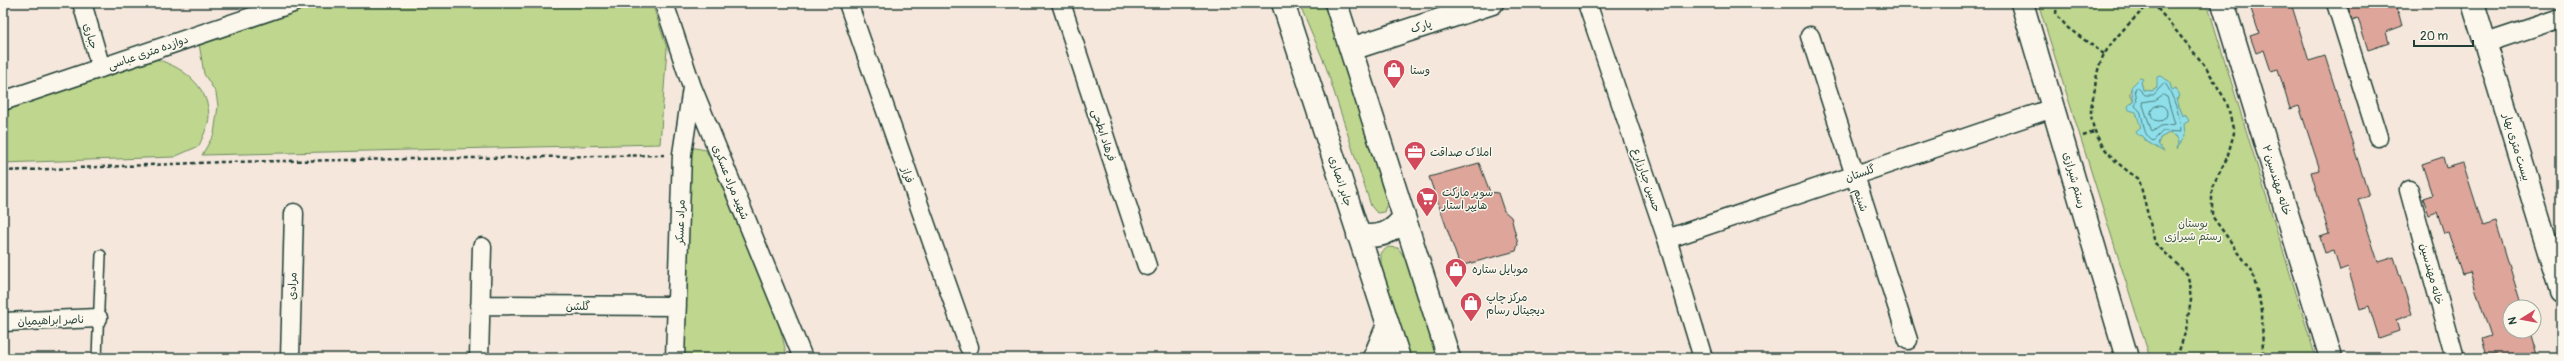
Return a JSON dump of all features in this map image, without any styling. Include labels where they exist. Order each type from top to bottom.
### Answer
[{"type":"street","name":"جباری","points":[[82,3],[100,68]]},
{"type":"street","name":"دوازده متری عباسی","points":[[3,101],[100,68],[268,7],[293,3]]},
{"type":"street","name":"شهید مراد عسکری","points":[[664,3],[692,87],[803,358]]},
{"type":"street","name":"فراز","points":[[848,3],[969,347]]},
{"type":"street","name":"فرهاد ابطحی","points":[[1060,3],[1147,266]]},
{"type":"street","name":"جابر انصاری","points":[[1283,3],[1399,358]]},
{"type":"street","points":[[1336,3],[1449,358]]},
{"type":"street","name":"پارک","points":[[1351,49],[1492,3]]},
{"type":"street","name":"حسین جبارزارع","points":[[1587,3],[1667,239],[1703,358]]},
{"type":"street","name":"رستم شیرازی","points":[[2022,3],[2127,358]]},
{"type":"street","name":"خانه مهندسین ۲","points":[[2223,3],[2331,358]]},
{"type":"street","points":[[2336,3],[2378,137]]},
{"type":"street","name":"بیست متری بهار","points":[[2473,3],[2561,291]]},
{"type":"street","points":[[2486,43],[2561,18]]},
{"type":"street","name":"شبنم","points":[[1810,36],[1853,176],[1908,340]]},
{"type":"street","name":"مراد عسکر","points":[[675,358],[682,154],[692,87]]},
{"type":"street","name":"گلستان","points":[[1667,239],[2053,108]]},
{"type":"street","name":"خانه مهندسین","points":[[2408,190],[2455,358]]},
{"type":"street","name":"مرادی","points":[[290,358],[294,213]]},
{"type":"street","points":[[1358,235],[1371,236],[1386,234],[1396,229],[1404,217]]},
{"type":"street","points":[[479,358],[482,247]]},
{"type":"street","name":"گلشن","points":[[480,305],[677,306]]},
{"type":"street","name":"ناصر ابراهیمیان","points":[[3,322],[98,318]]},
{"type":"street","points":[[1374,358],[1388,325]]},
{"type":"lane","points":[[97,358],[101,255]]},
{"type":"path","points":[[2057,3],[2056,14],[2068,28],[2104,54]]},
{"type":"path","points":[[2150,3],[2124,29],[2104,54],[2096,80],[2091,112],[2096,131],[2108,155],[2120,166],[2139,179],[2155,242],[2188,275],[2191,300],[2186,330],[2178,354],[2180,358]]},
{"type":"path","points":[[2154,3],[2206,67],[2227,103],[2234,133],[2227,158],[2212,187],[2212,216],[2252,271],[2262,311],[2263,358]]},
{"type":"path","points":[[2081,137],[2096,131]]},
{"type":"path","points":[[3,172],[230,162],[682,154]]},
{"type":"green space","points":[[323,3],[652,3],[667,48],[660,144],[202,155],[214,134],[218,106],[216,93],[204,74],[199,43]]},
{"type":"green space","points":[[1299,3],[1325,3],[1378,171],[1387,203],[1384,212],[1377,213],[1371,206],[1325,64]]},
{"type":"green space","name":"بوستان رستم شیرازی","points":[[2038,3],[2207,3],[2316,358],[2150,358]],"holes":[[[2169,81],[2172,91],[2176,88],[2179,98],[2176,99],[2183,116],[2185,114],[2179,141],[2176,136],[2169,133],[2160,138],[2158,144],[2163,151],[2146,141],[2136,111],[2131,103],[2134,101],[2130,93],[2141,82],[2143,90],[2152,91],[2157,88],[2159,82]]]},
{"type":"green space","points":[[152,58],[162,61],[182,71],[198,85],[204,94],[209,120],[199,146],[174,157],[3,163],[3,111]]},
{"type":"green space","points":[[690,147],[706,150],[742,226],[773,304],[787,358],[684,358]]},
{"type":"green space","points":[[1388,247],[1398,248],[1405,258],[1437,358],[1411,358],[1381,266],[1381,253]]},
{"type":"water","points":[[2160,76],[2169,81],[2172,90],[2176,88],[2180,96],[2176,99],[2183,116],[2185,114],[2189,121],[2184,124],[2185,135],[2177,149],[2179,141],[2176,136],[2169,133],[2160,138],[2158,144],[2164,152],[2146,141],[2143,136],[2138,135],[2136,132],[2141,128],[2136,112],[2129,110],[2128,106],[2134,101],[2131,87],[2140,78],[2143,79],[2141,82],[2143,90],[2152,91],[2157,88],[2157,77]]},
{"type":"building","points":[[2249,3],[2291,3],[2309,61],[2325,56],[2369,196],[2358,199],[2378,262],[2394,257],[2412,314],[2396,320],[2399,331],[2379,338],[2369,306],[2360,309],[2348,268],[2340,271],[2334,250],[2325,253],[2320,237],[2329,234],[2311,172],[2320,170],[2299,106],[2290,109],[2278,69],[2271,71],[2264,50],[2256,53],[2250,36],[2259,33]]},
{"type":"building","points":[[2347,3],[2396,3],[2402,26],[2386,32],[2389,43],[2368,50],[2358,18],[2352,20]]},
{"type":"building","points":[[2443,157],[2446,168],[2463,163],[2483,226],[2496,222],[2520,299],[2502,299],[2502,339],[2532,339],[2538,358],[2497,358],[2496,354],[2487,356],[2482,339],[2491,336],[2470,272],[2462,274],[2448,232],[2444,233],[2437,212],[2429,215],[2423,198],[2432,195],[2422,164]]},
{"type":"building","points":[[1479,163],[1490,192],[1498,193],[1504,211],[1511,217],[1518,244],[1516,251],[1460,266],[1429,177]]},
{"type":"place","name":"وستا","points":[[1394,90]]},
{"type":"place","name":"املاک صداقت","points":[[1415,172]]},
{"type":"place","name":"سوپر مارکت هایپر استار","points":[[1427,218]]},
{"type":"place","name":"موبایل ستاره","points":[[1456,288]]},
{"type":"place","name":"مرکز چاپ دیجیتال رسام","points":[[1471,322]]}]
